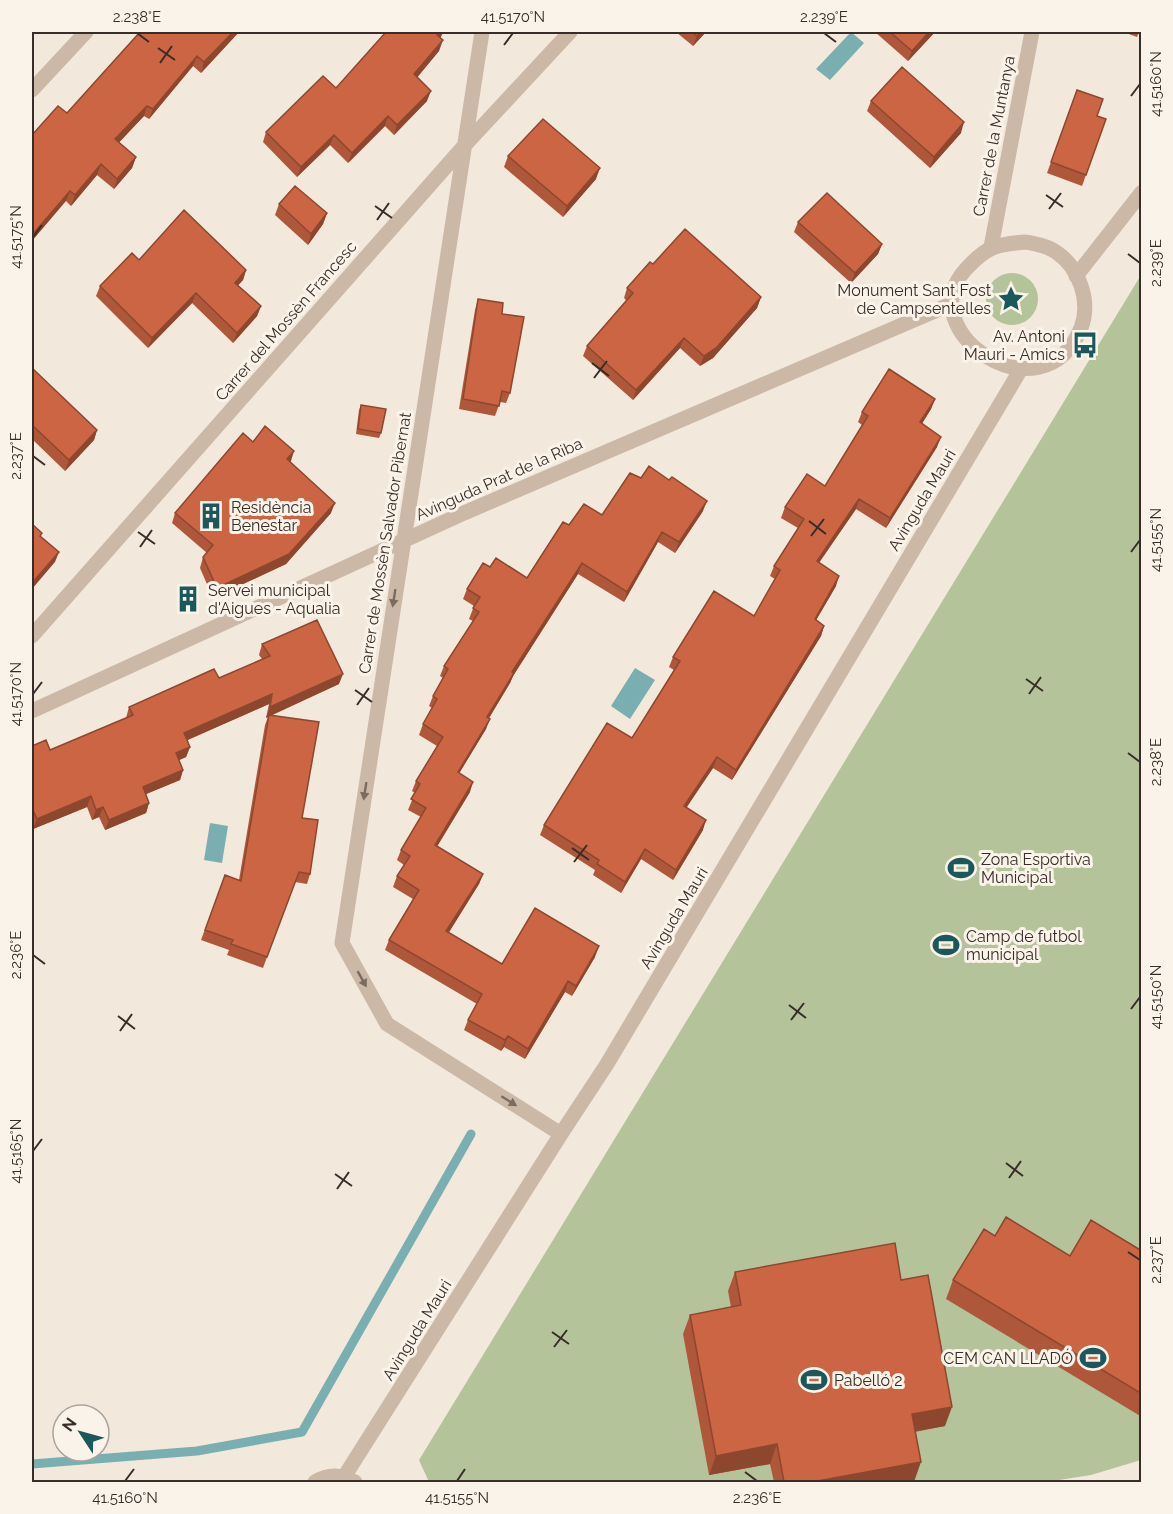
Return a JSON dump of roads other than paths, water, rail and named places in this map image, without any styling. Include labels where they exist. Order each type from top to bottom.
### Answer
[{"type":"street","points":[[32,90],[86,32]]},
{"type":"street","name":"Carrer de Mossèn Salvador Pibernat","points":[[482,32],[342,943],[387,1024],[561,1134]]},
{"type":"street","name":"Carrer del Mossèn Francesc","points":[[32,636],[465,145],[570,32]]},
{"type":"street","name":"Carrer de la Muntanya","points":[[991,247],[1032,32]]},
{"type":"street","points":[[1076,276],[1142,192]]},
{"type":"street","points":[[1026,242],[1040,245],[1055,251],[1069,263],[1076,276],[1084,293],[1086,310],[1075,341],[1063,355],[1048,365],[1034,369],[1004,366],[987,358],[969,343],[957,325],[951,304],[953,291],[962,273],[991,247],[1026,242]]},
{"type":"street","name":"Avinguda Prat de la Riba","points":[[32,711],[403,541],[951,304]]},
{"type":"street","name":"Avinguda Mauri","points":[[315,1482],[332,1476],[349,1480],[561,1134],[607,1064],[1021,369]]},
{"type":"water","points":[[851,32],[864,43],[830,80],[816,69]]},
{"type":"water","points":[[635,668],[655,680],[630,719],[611,706]]},
{"type":"water","points":[[210,823],[228,826],[222,863],[204,860]]},
{"type":"waterway","points":[[32,1464],[197,1451],[302,1432],[471,1134]]},
{"type":"place","name":"Monument Sant Fost de Campsentelles","points":[[1011,299]]},
{"type":"place","name":"Av. Antoni Mauri - Amics","points":[[1085,345]]},
{"type":"place","name":"Residència Benestar","points":[[211,516]]},
{"type":"place","name":"Servei municipal d'Aigues - Aqualia","points":[[188,599]]},
{"type":"place","name":"Zona Esportiva Municipal","points":[[961,868]]},
{"type":"place","name":"Camp de futbol municipal","points":[[946,945]]},
{"type":"place","name":"CEM CAN LLADÓ","points":[[1093,1358]]},
{"type":"place","name":"Pabelló 2","points":[[814,1380]]}]
